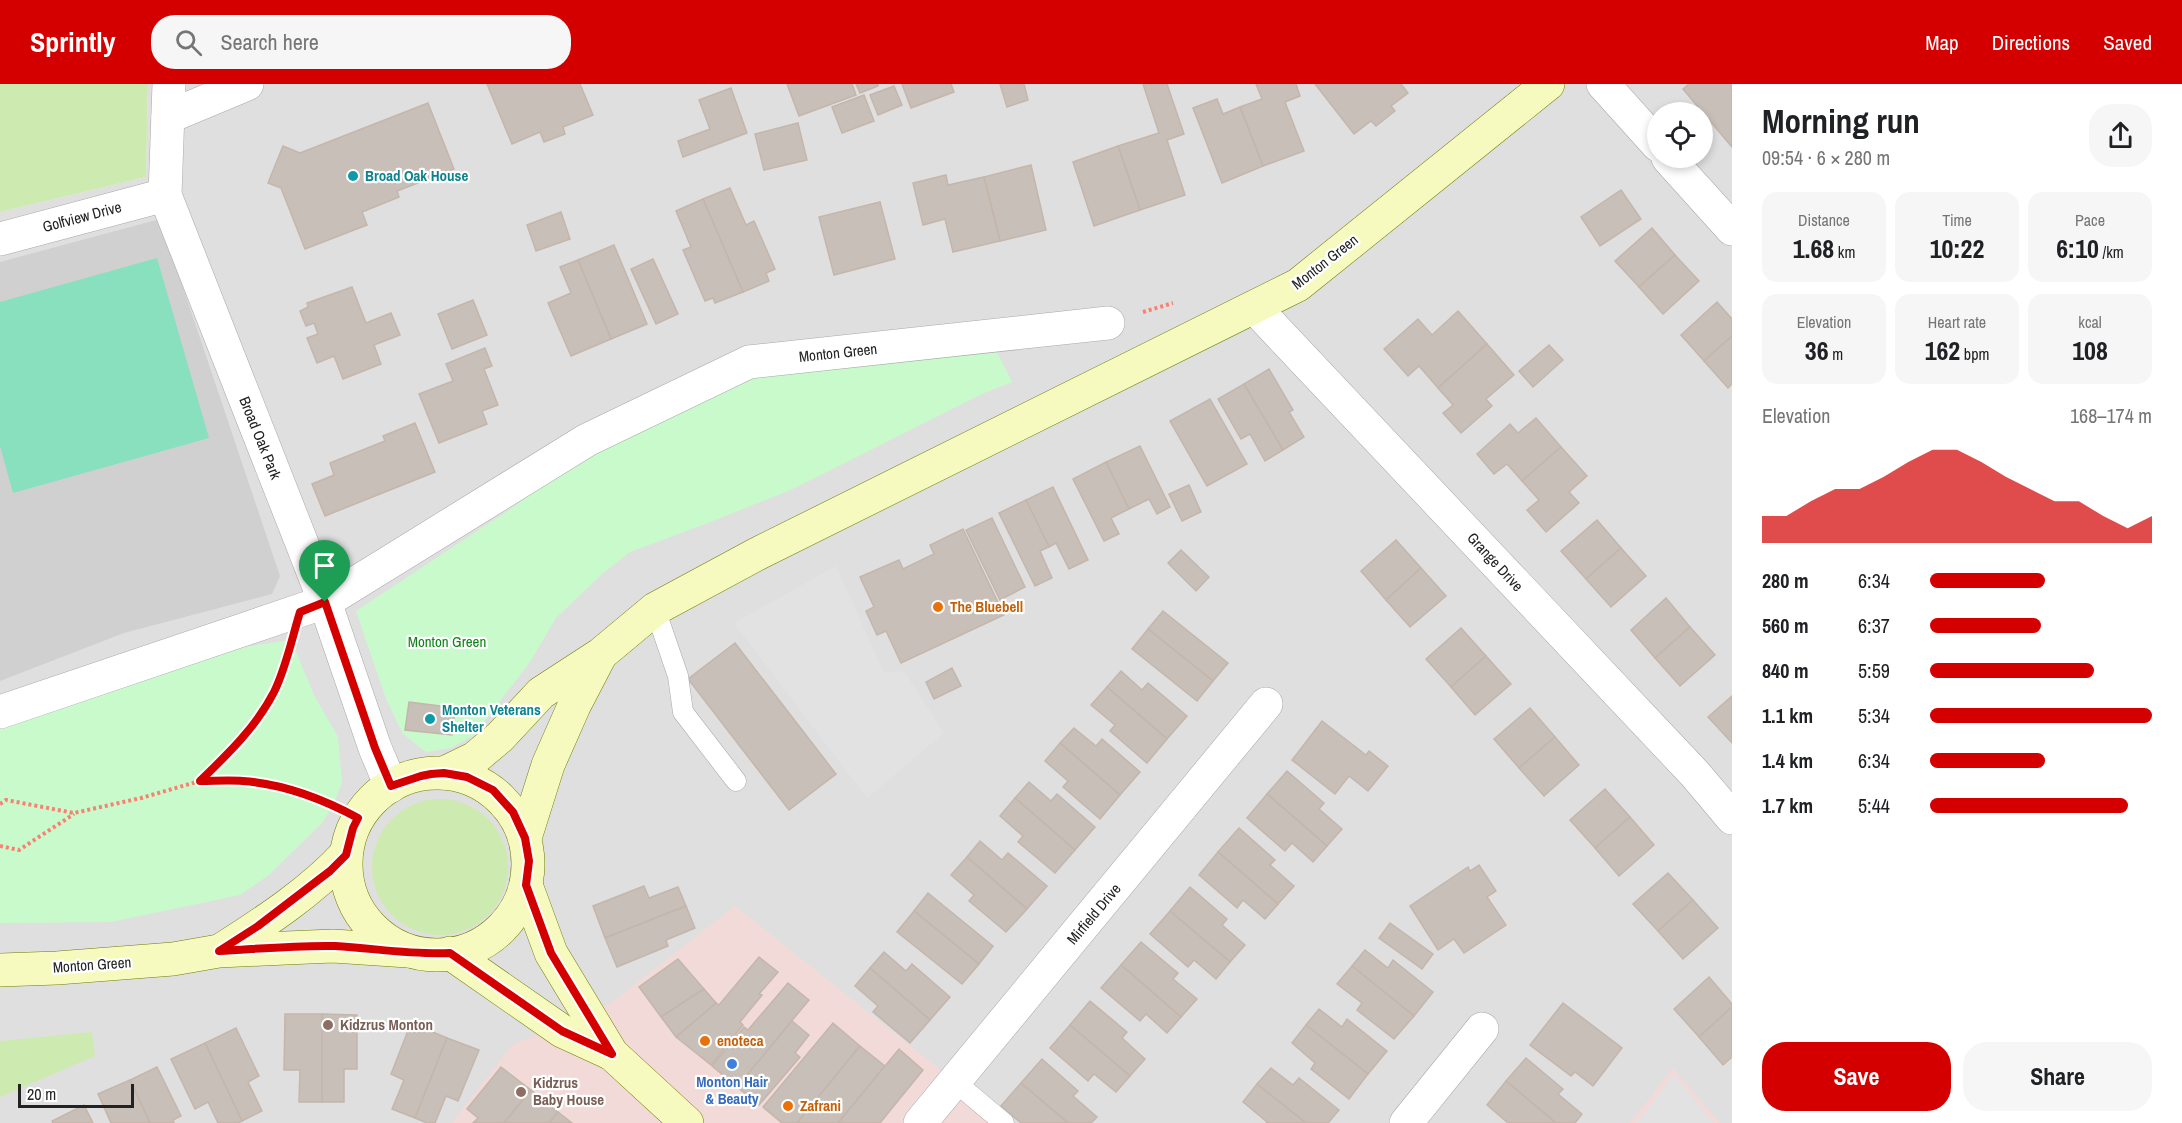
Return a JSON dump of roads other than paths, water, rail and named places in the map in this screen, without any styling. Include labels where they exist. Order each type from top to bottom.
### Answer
[{"type":"main road","name":"Monton Green","points":[[444,773],[475,758],[500,737],[541,693],[601,654],[655,609],[757,554],[1298,285],[1548,84]]},
{"type":"main road","name":"Monton Green","points":[[525,838],[548,765],[574,706],[601,654]]},
{"type":"main road","points":[[444,773],[467,777],[493,790],[513,812],[525,838],[529,861],[526,885],[516,910],[499,931],[476,946],[450,953],[430,954],[411,951],[383,937],[361,914],[349,885],[346,855],[353,828],[364,808],[391,786],[421,776],[444,773]]},
{"type":"main road","name":"Monton Green","points":[[219,951],[258,926],[330,871],[346,855]]},
{"type":"main road","points":[[526,885],[551,953],[612,1054],[684,1122]]},
{"type":"main road","name":"Monton Green","points":[[0,970],[173,959],[219,951],[333,946],[411,951]]},
{"type":"main road","points":[[450,953],[562,1031],[612,1054]]},
{"type":"street","name":"Broad Oak Park","points":[[169,84],[165,195],[313,607],[391,786]]},
{"type":"street","points":[[168,117],[247,84]]},
{"type":"street","points":[[1603,84],[1647,134]]},
{"type":"street","points":[[1677,168],[1732,229]]},
{"type":"street","name":"Golfview Drive","points":[[0,239],[165,195]]},
{"type":"street","name":"Grange Drive","points":[[1255,308],[1687,765],[1732,818]]},
{"type":"street","name":"Monton Green","points":[[0,712],[313,607],[587,440],[749,362],[1108,323]]},
{"type":"street","name":"Mirfield Drive","points":[[920,1123],[1266,704]]},
{"type":"street","points":[[1406,1123],[1482,1029]]},
{"type":"lane","points":[[655,609],[678,676],[683,712],[736,781]]},
{"type":"lane","points":[[954,1081],[1004,1123]]},
{"type":"place","name":"Broad Oak House","points":[[353,176]]},
{"type":"place","name":"The Bluebell","points":[[938,607]]},
{"type":"place","name":"Monton Veterans Shelter","points":[[430,719]]},
{"type":"place","name":"Kidzrus Monton","points":[[328,1025]]},
{"type":"place","name":"enoteca","points":[[705,1041]]},
{"type":"place","name":"Monton Hair & Beauty","points":[[732,1064]]},
{"type":"place","name":"Kidzrus Baby House","points":[[521,1092]]},
{"type":"place","name":"Zafrani","points":[[788,1106]]}]
